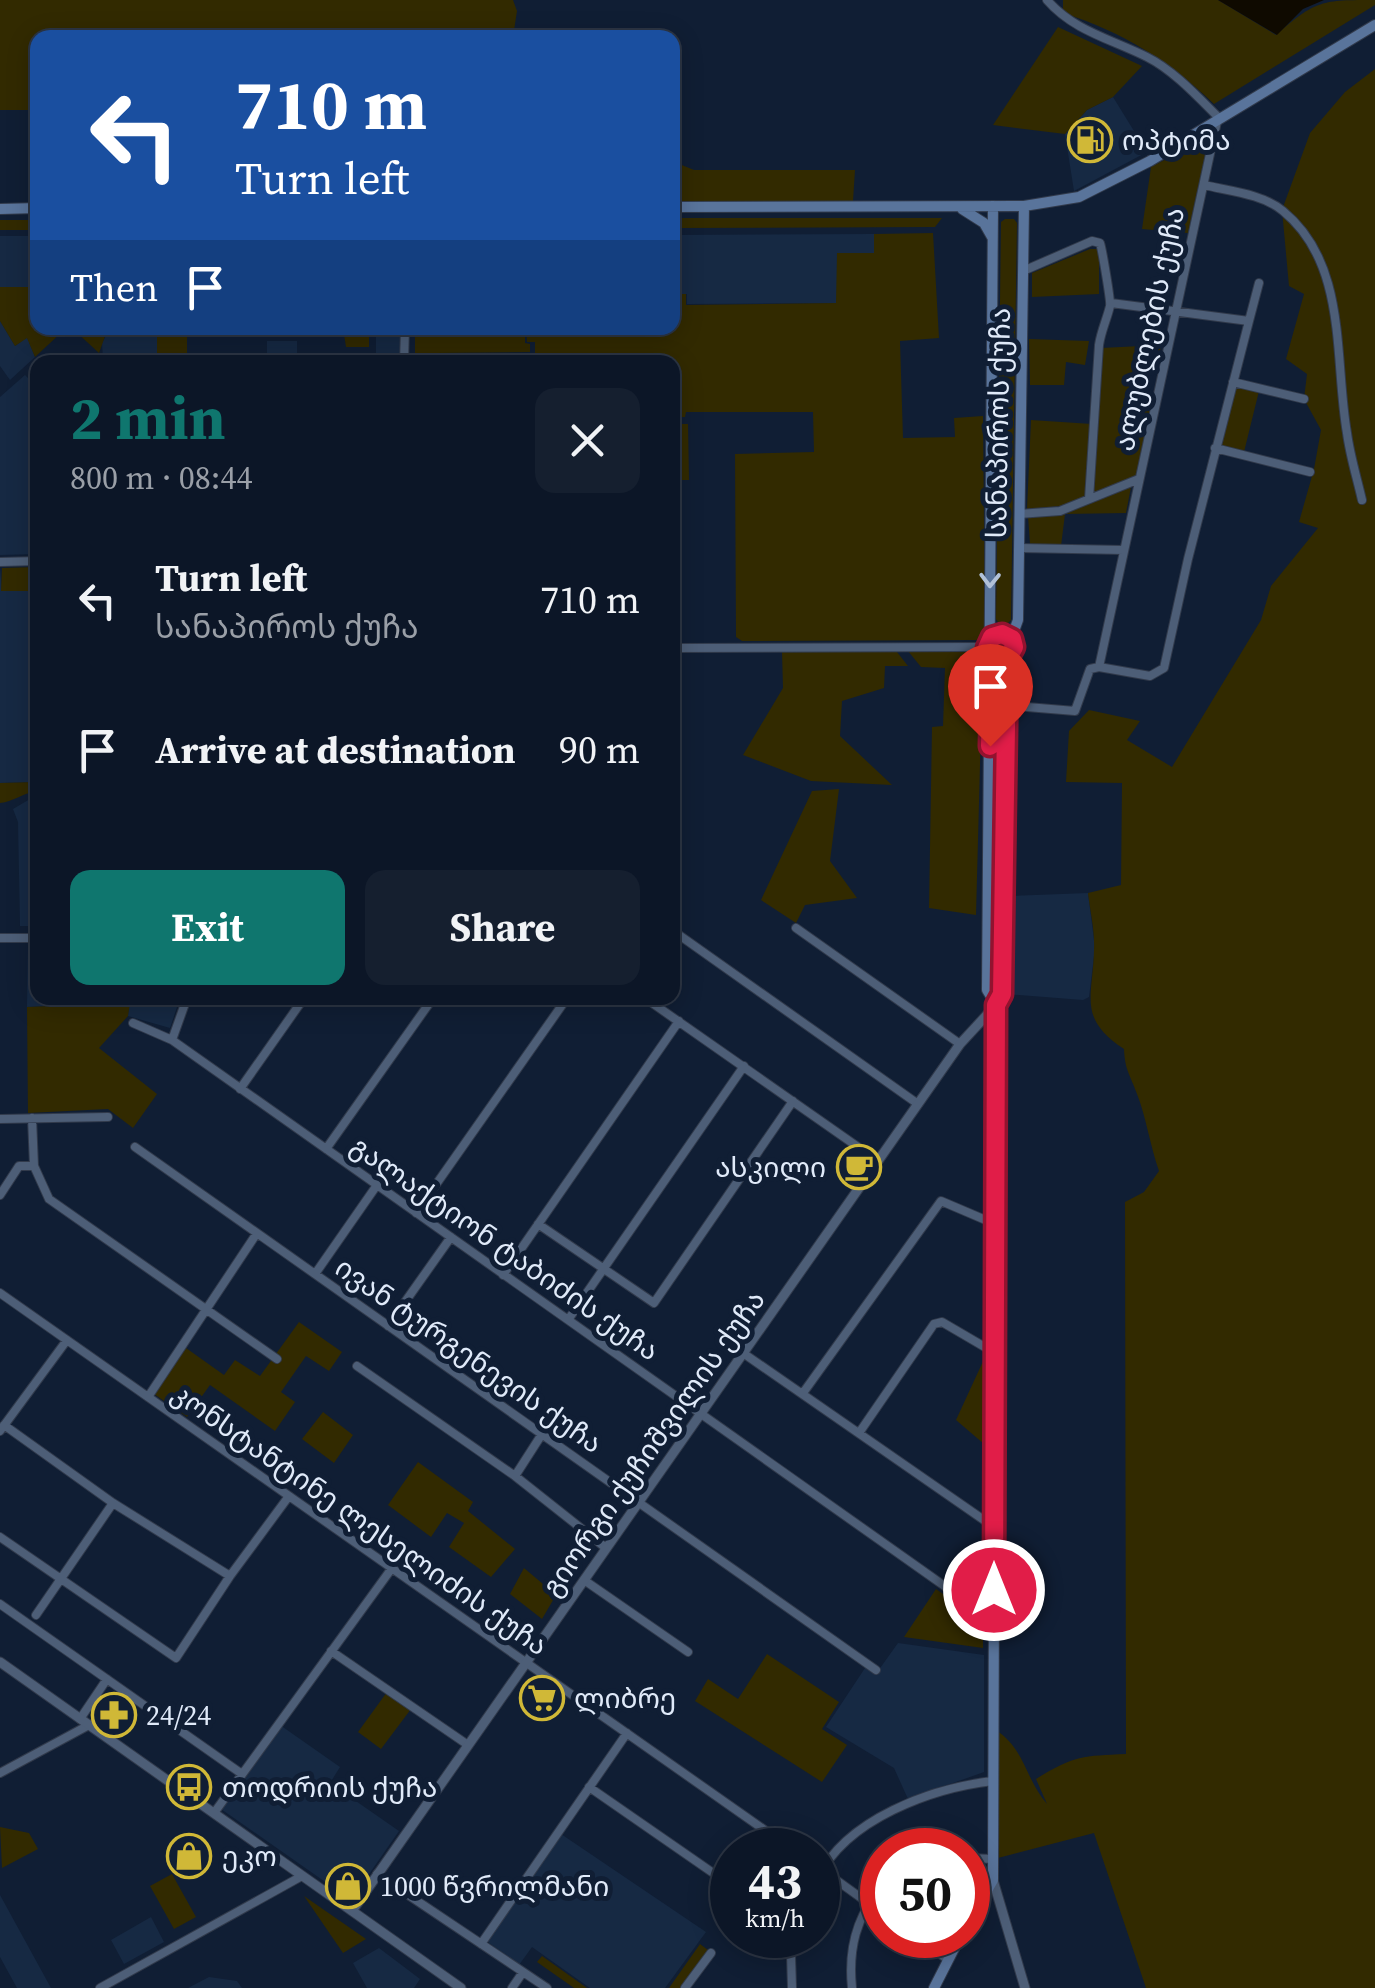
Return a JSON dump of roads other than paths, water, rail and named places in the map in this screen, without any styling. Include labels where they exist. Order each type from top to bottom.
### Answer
[{"type":"main road","points":[[680,207],[1024,206],[1080,197],[1150,161],[1375,25]]},
{"type":"main road","name":"სანაპიროს ქუჩა","points":[[993,206],[987,990],[996,1005]]},
{"type":"main road","name":"სანაპიროს ქუჩა","points":[[993,1880],[996,1005],[1002,994],[1007,660],[1014,651],[1012,639],[1018,620],[1024,206]]},
{"type":"main road","points":[[955,207],[971,212],[993,238]]},
{"type":"main road","points":[[0,208],[30,208]]},
{"type":"main road","points":[[1007,660],[990,648],[998,634],[1012,639]]},
{"type":"main road","points":[[990,1885],[993,1880]]},
{"type":"main road","points":[[934,1988],[947,1959]]},
{"type":"street","points":[[1047,0],[1064,19],[1151,59],[1218,117]]},
{"type":"street","name":"ალუბლების ქუჩა","points":[[1007,680],[1027,706],[1075,711],[1090,669],[1100,668],[1218,117]]},
{"type":"street","points":[[1204,186],[1250,196],[1282,210],[1314,246],[1335,308],[1347,434],[1362,500]]},
{"type":"street","points":[[1023,271],[1100,242],[1111,304],[1099,345],[1089,499]]},
{"type":"street","points":[[1100,668],[1150,676],[1164,668],[1215,448],[1259,282]]},
{"type":"street","points":[[1111,304],[1249,321]]},
{"type":"street","points":[[1233,382],[1304,399]]},
{"type":"street","points":[[1215,448],[1310,472]]},
{"type":"street","points":[[1020,514],[1060,511],[1139,479]]},
{"type":"street","points":[[1019,548],[1124,550]]},
{"type":"street","points":[[0,562],[30,561]]},
{"type":"street","points":[[680,648],[990,648]]},
{"type":"street","points":[[796,928],[960,1044]]},
{"type":"street","points":[[680,936],[918,1104]]},
{"type":"street","points":[[0,938],[30,938]]},
{"type":"street","points":[[172,1040],[184,1005]]},
{"type":"street","points":[[240,1089],[299,1005]]},
{"type":"street","points":[[326,1149],[429,1005]]},
{"type":"street","points":[[416,1213],[562,1005]]},
{"type":"street","points":[[655,1005],[878,1161]]},
{"type":"street","name":"გიორგი ქუჩიშვილის ქუჩა","points":[[352,1911],[960,1044],[996,1005]]},
{"type":"street","points":[[504,1275],[679,1021]]},
{"type":"street","name":"გალაქტიონ ტაბიძის ქუჩა","points":[[134,1023],[172,1040],[994,1621]]},
{"type":"street","points":[[568,1320],[744,1066]]},
{"type":"street","points":[[538,1224],[654,1303],[792,1101]]},
{"type":"street","points":[[0,1119],[108,1117]]},
{"type":"street","points":[[32,1118],[34,1166],[49,1199],[277,1360]]},
{"type":"street","name":"ივან ტურგენევის ქუჩა","points":[[135,1147],[876,1670]]},
{"type":"street","points":[[0,1196],[20,1166],[34,1166]]},
{"type":"street","points":[[314,1274],[377,1185]]},
{"type":"street","points":[[803,1393],[940,1202],[995,1224]]},
{"type":"street","points":[[148,1397],[257,1233]]},
{"type":"street","points":[[388,1326],[451,1237]]},
{"type":"street","name":"კონსტანტინე ლესელიძის ქუჩა","points":[[0,1293],[762,1828]]},
{"type":"street","points":[[859,1433],[934,1324],[942,1322],[994,1353]]},
{"type":"street","points":[[67,1340],[2,1428],[230,1576]]},
{"type":"street","points":[[743,1353],[994,1527]]},
{"type":"street","points":[[357,1366],[515,1476],[606,1548]]},
{"type":"street","points":[[515,1476],[542,1434]]},
{"type":"street","points":[[0,1537],[176,1658],[289,1496]]},
{"type":"street","points":[[36,1615],[113,1503]]},
{"type":"street","points":[[214,1813],[392,1568]]},
{"type":"street","points":[[584,1580],[688,1652]]},
{"type":"street","points":[[0,1604],[242,1774]]},
{"type":"street","points":[[331,1651],[468,1745]]},
{"type":"street","points":[[0,1662],[461,1988]]},
{"type":"street","points":[[0,1773],[84,1722],[108,1679]]},
{"type":"street","points":[[481,1944],[627,1733]]},
{"type":"street","points":[[840,1848],[890,1813],[960,1787],[994,1781]]},
{"type":"street","points":[[589,1787],[710,1871]]},
{"type":"street","points":[[990,1860],[994,1860]]},
{"type":"street","points":[[378,1874],[547,1988]]},
{"type":"street","points":[[100,1988],[302,1876]]},
{"type":"street","name":"სანაპიროს ქუჩა","points":[[993,1880],[1025,1988]]},
{"type":"street","points":[[852,1988],[850,1959],[860,1924]]},
{"type":"street","points":[[686,1988],[710,1953]]},
{"type":"street","points":[[790,1958],[792,1988]]},
{"type":"street","points":[[512,1988],[523,1972]]},
{"type":"place","name":"ოპტიმა","points":[[1090,140]]},
{"type":"place","name":"ასკილი","points":[[859,1167]]},
{"type":"place","name":"ლიბრე","points":[[542,1698]]},
{"type":"place","name":"24/24","points":[[114,1715]]},
{"type":"place","name":"თოდრიის ქუჩა","points":[[189,1787]]},
{"type":"place","name":"ეკო","points":[[189,1856]]},
{"type":"place","name":"1000 წვრილმანი","points":[[348,1886]]}]
